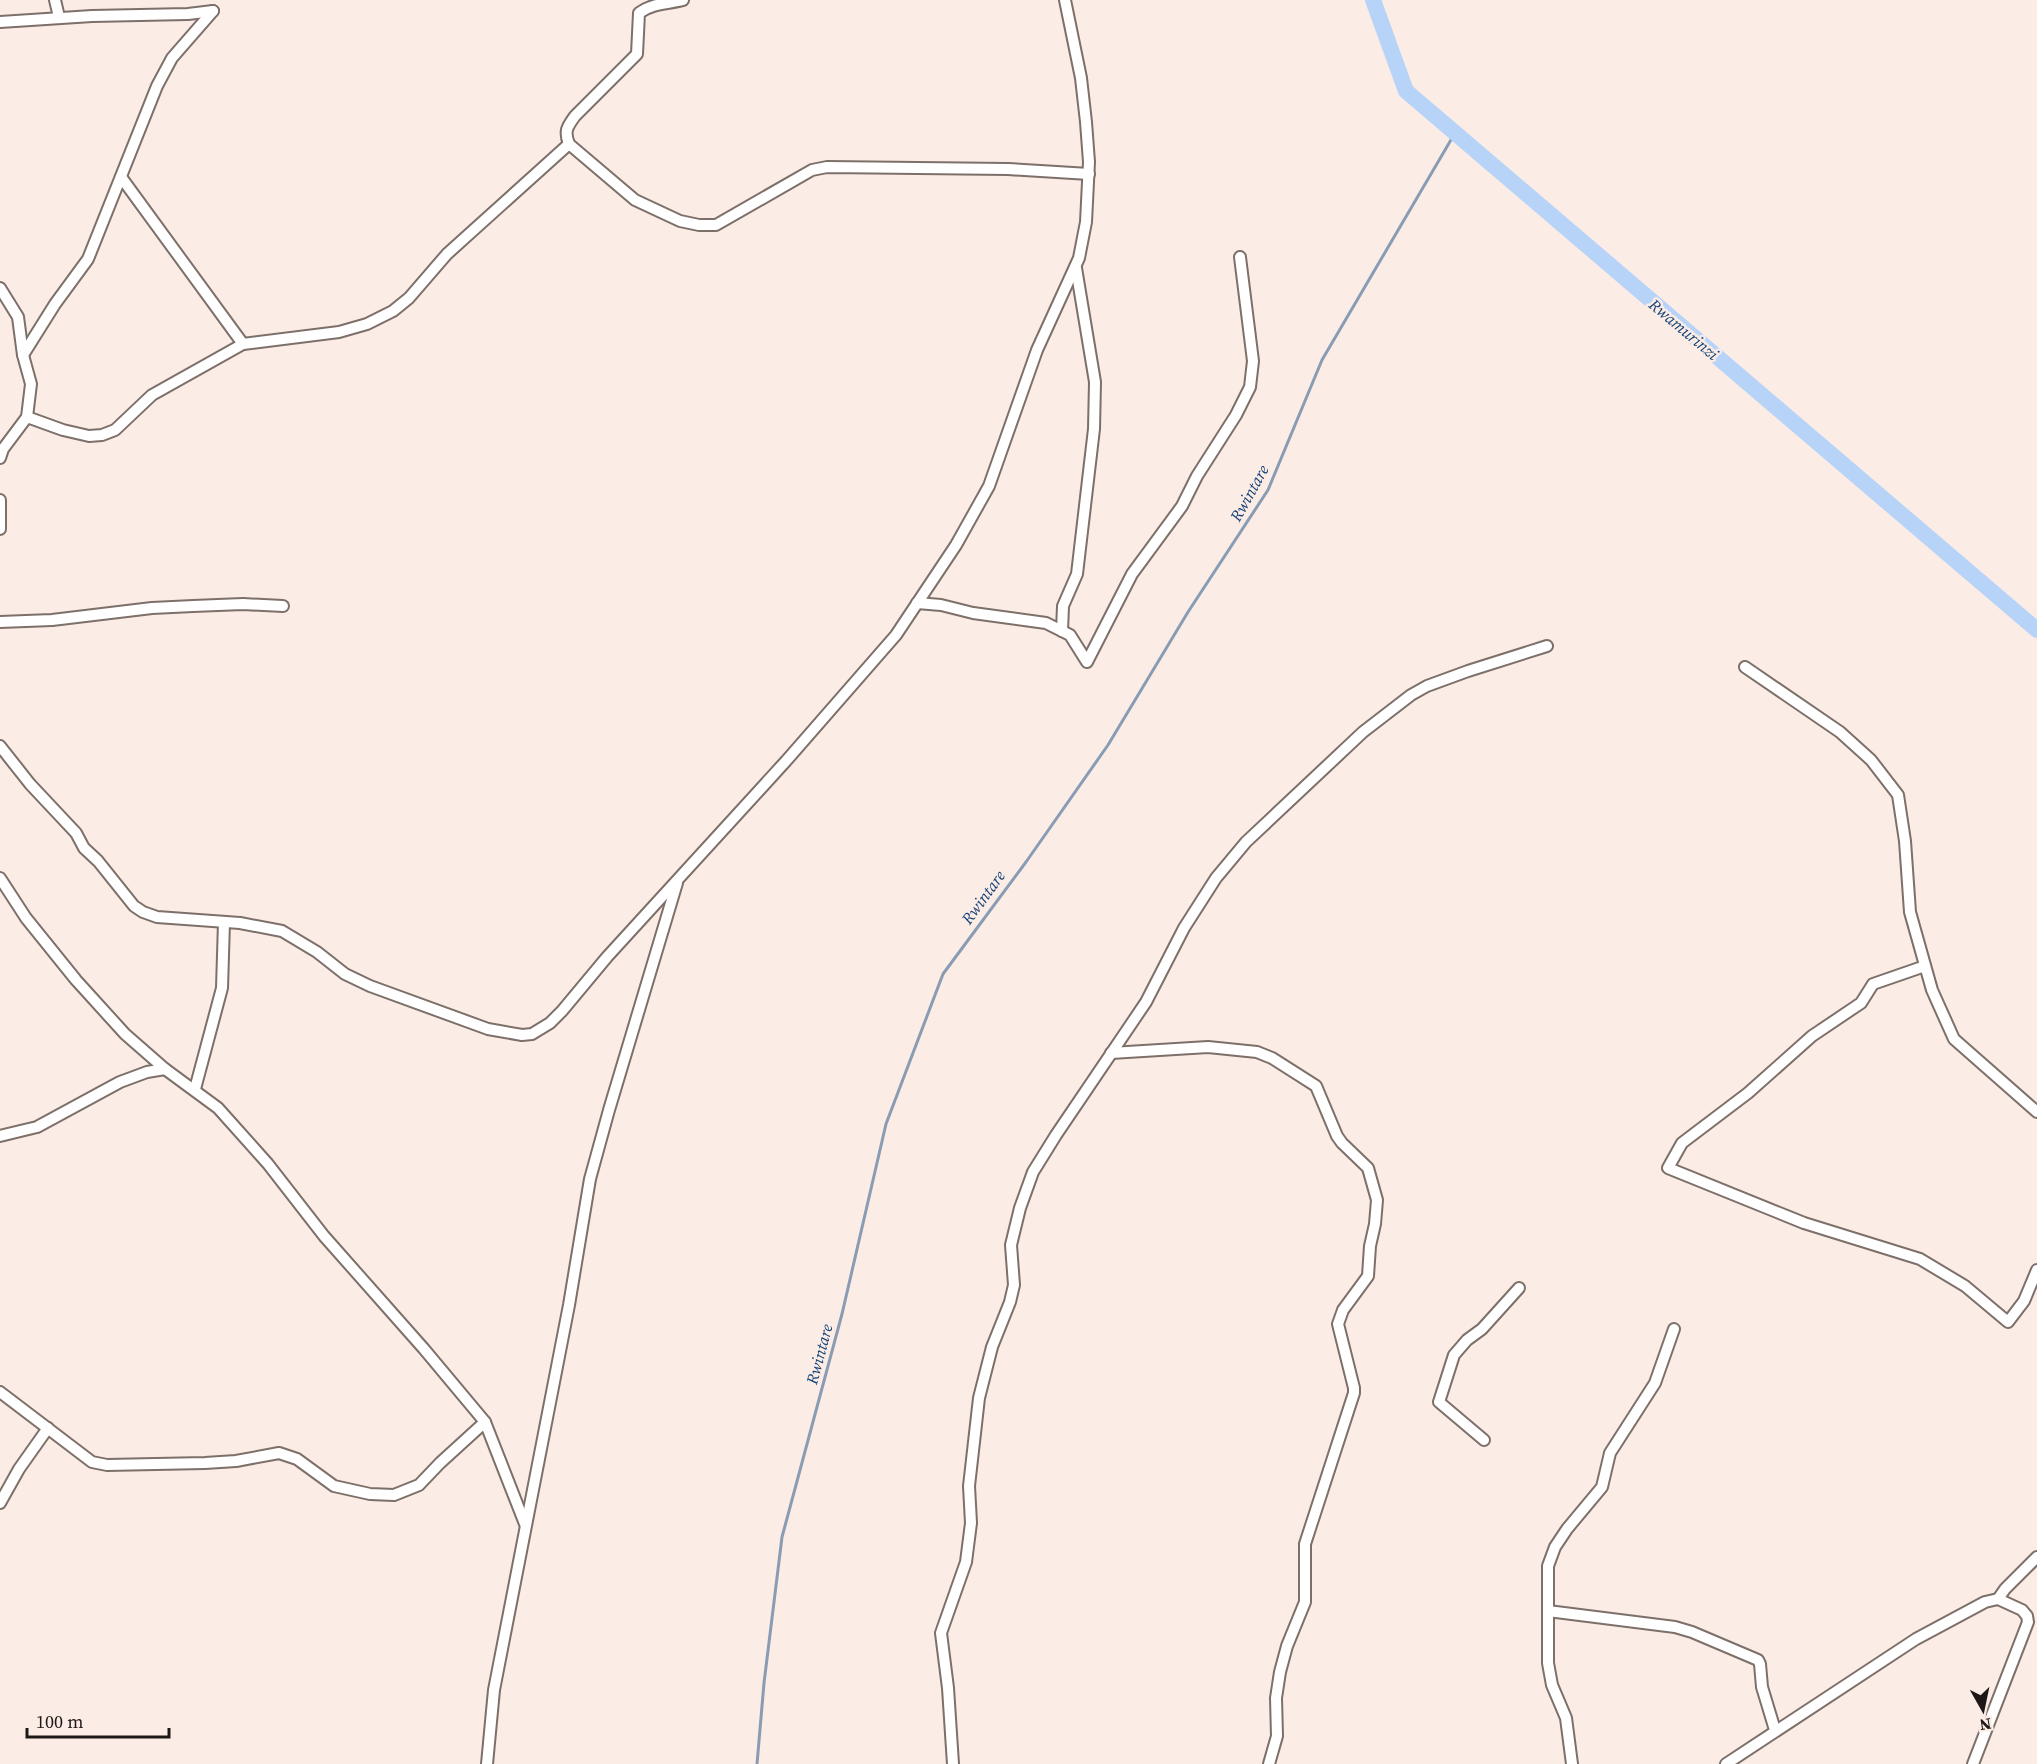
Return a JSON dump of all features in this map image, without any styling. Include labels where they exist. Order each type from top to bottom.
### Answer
[{"type":"street","points":[[55,0],[59,17]]},
{"type":"street","points":[[683,0],[654,5],[639,13],[637,54],[575,116],[566,128],[565,134],[569,144],[635,200],[680,221],[699,225],[716,225],[812,170],[827,167],[1008,169],[1089,174]]},
{"type":"street","points":[[0,746],[30,784],[76,833],[84,848],[98,861],[134,906],[143,912],[157,917],[240,923],[282,931],[317,952],[345,974],[370,986],[488,1029],[522,1035],[531,1034],[549,1023],[786,761],[896,635],[956,544],[989,486],[1036,350],[1079,258],[1086,222],[1089,174],[1086,122],[1081,78],[1065,0]]},
{"type":"street","points":[[0,22],[59,17],[188,14],[213,11],[191,34],[157,86],[88,259],[55,304],[23,355]]},
{"type":"street","points":[[27,417],[63,430],[89,436],[102,435],[115,430],[152,395],[243,344],[339,332],[367,324],[393,311],[409,298],[447,254],[569,144]]},
{"type":"street","points":[[121,177],[243,344]]},
{"type":"street","points":[[916,603],[941,605],[973,613],[1046,623],[1070,635],[1087,662],[1132,574],[1182,506],[1197,476],[1236,415],[1250,387],[1253,361],[1240,257]]},
{"type":"street","points":[[1062,631],[1063,606],[1077,574],[1094,429],[1095,382],[1076,266]]},
{"type":"street","points":[[0,288],[18,317],[23,355],[31,384],[27,417],[3,449],[0,458]]},
{"type":"street","points":[[0,500],[0,529]]},
{"type":"street","points":[[0,621],[52,620],[152,608],[243,604],[283,606]]},
{"type":"street","points":[[953,1764],[948,1688],[941,1633],[966,1562],[970,1523],[969,1486],[979,1398],[992,1347],[1014,1285],[1011,1245],[1020,1208],[1033,1172],[1056,1134],[1146,1002],[1184,928],[1216,878],[1232,857],[1268,820],[1363,732],[1411,695],[1427,686],[1468,671],[1547,646]]},
{"type":"street","points":[[1744,667],[1840,732],[1871,760],[1898,795],[1905,841],[1910,912],[1932,990],[1954,1039],[2037,1112]]},
{"type":"street","points":[[0,878],[26,918],[76,980],[125,1034],[165,1069],[218,1108],[268,1164],[324,1236],[424,1348],[485,1422],[526,1524]]},
{"type":"street","points":[[487,1764],[494,1690],[569,1305],[590,1179],[678,880]]},
{"type":"street","points":[[195,1089],[222,988],[224,922]]},
{"type":"street","points":[[1925,966],[1873,984],[1861,1003],[1812,1036],[1748,1093],[1683,1143],[1668,1168],[1804,1223],[1920,1259],[1965,1286],[2008,1322],[2024,1301],[2037,1270]]},
{"type":"street","points":[[1111,1053],[1220,1047],[1257,1052],[1272,1058],[1316,1086],[1337,1136],[1368,1168],[1375,1189],[1376,1208],[1368,1276],[1343,1310],[1338,1324],[1354,1393],[1305,1544],[1305,1602],[1287,1646],[1280,1672],[1276,1698],[1276,1736],[1269,1764]]},
{"type":"street","points":[[0,1136],[38,1127],[120,1082],[147,1072],[165,1069]]},
{"type":"street","points":[[1484,1440],[1438,1402],[1454,1355],[1467,1340],[1482,1329],[1519,1288]]},
{"type":"street","points":[[1572,1764],[1566,1718],[1550,1680],[1548,1566],[1555,1547],[1567,1529],[1602,1487],[1610,1453],[1655,1383],[1674,1329]]},
{"type":"street","points":[[0,1392],[92,1462],[107,1465],[205,1463],[236,1461],[279,1453],[297,1459],[334,1486],[370,1494],[394,1495],[419,1485],[485,1422]]},
{"type":"street","points":[[0,1503],[19,1469],[48,1428]]},
{"type":"street","points":[[1998,1599],[2004,1589],[2037,1557]]},
{"type":"street","points":[[1726,1764],[1916,1639],[1985,1602],[1998,1599],[2022,1610],[2028,1622],[1973,1764]]},
{"type":"street","points":[[1548,1611],[1675,1627],[1758,1660],[1762,1686],[1775,1730]]},
{"type":"waterway","name":"Rwamurinzi","points":[[1373,0],[1406,91],[2037,630]]},
{"type":"waterway","name":"Rwintare","points":[[757,1764],[764,1683],[782,1537],[842,1314],[886,1124],[943,974],[1026,862],[1108,745],[1188,612],[1268,490],[1322,360],[1455,133]]}]
